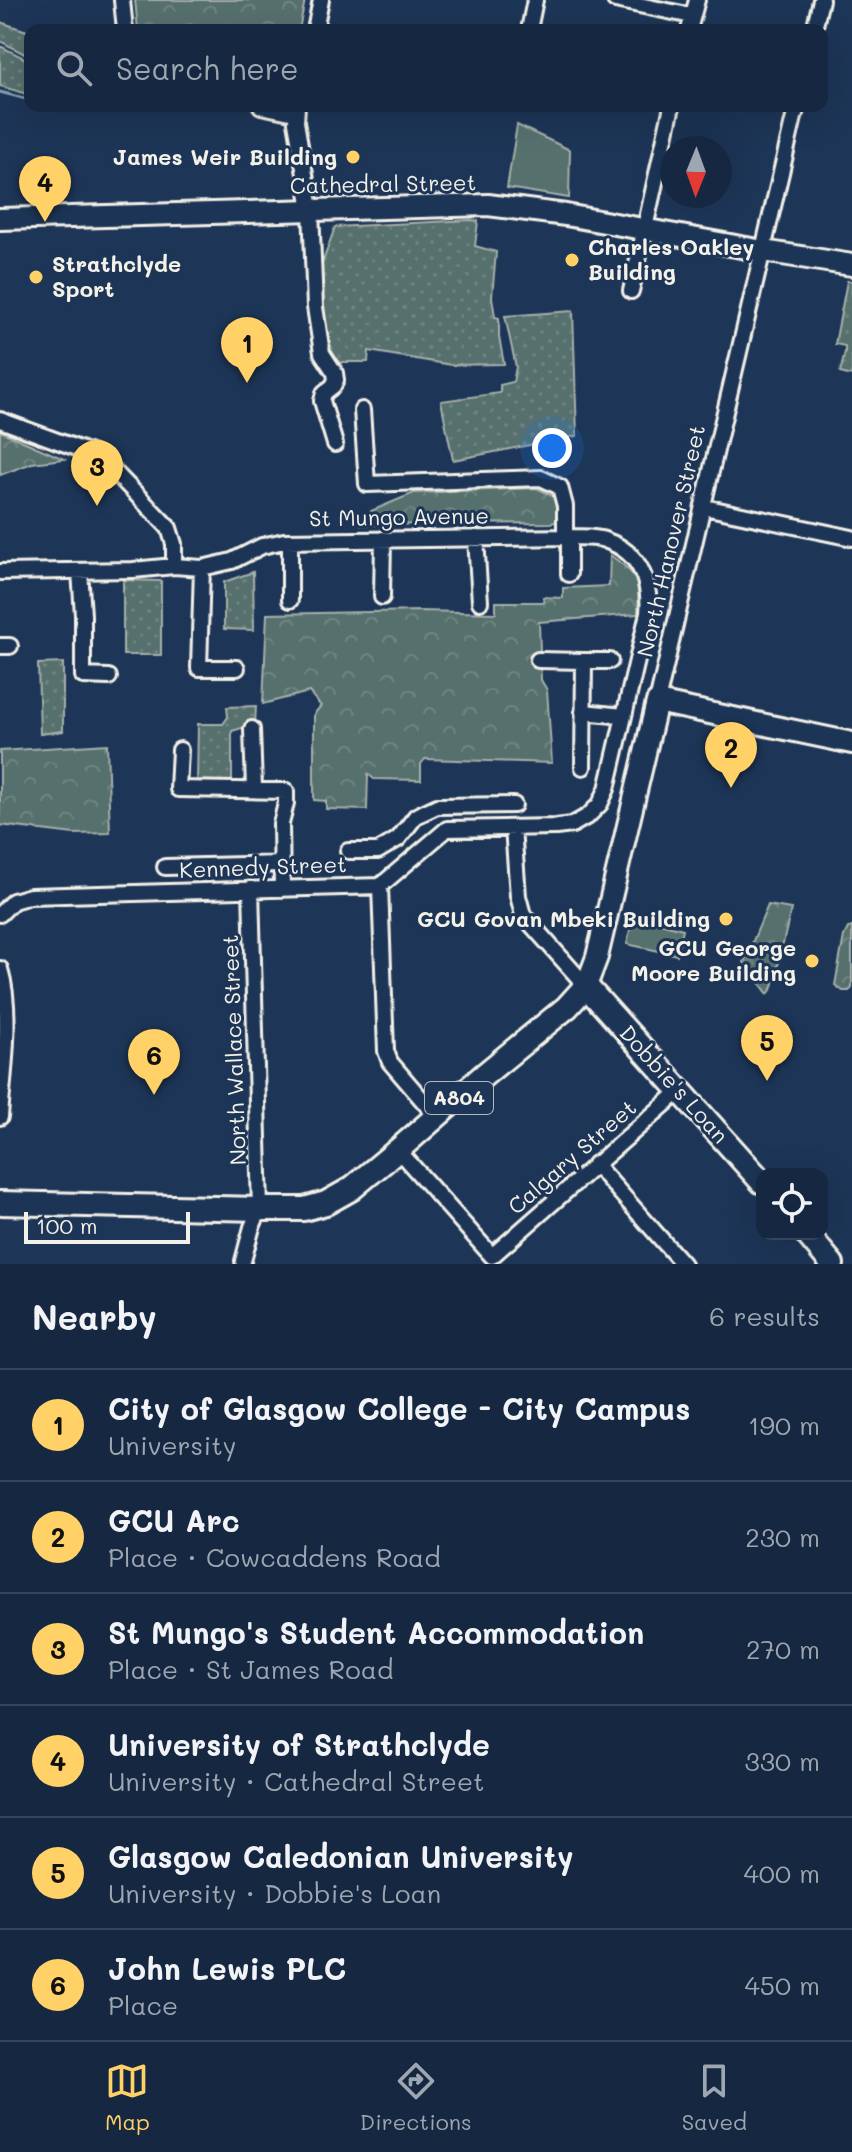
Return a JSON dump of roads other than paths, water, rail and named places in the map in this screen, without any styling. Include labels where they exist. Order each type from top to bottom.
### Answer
[{"type":"main road","name":"Dobbie's Loan","points":[[586,986],[756,1175]]},
{"type":"main road","name":"A804","points":[[0,1203],[260,1202],[304,1209],[326,1203],[351,1189],[398,1150],[567,1007],[586,986]]},
{"type":"main road","points":[[812,1240],[832,1264]]},
{"type":"street","points":[[122,0],[124,24]]},
{"type":"street","points":[[316,24],[321,0]]},
{"type":"street","points":[[530,24],[535,0]]},
{"type":"street","points":[[615,0],[691,23],[697,0]]},
{"type":"street","points":[[815,24],[821,0]]},
{"type":"street","points":[[296,112],[311,209],[317,320],[322,353],[336,380],[324,393],[322,401],[335,444]]},
{"type":"street","points":[[631,291],[671,112]]},
{"type":"street","name":"North Hanover Street","points":[[586,986],[597,957],[796,112]]},
{"type":"street","name":"Cathedral Street","points":[[0,219],[488,205],[566,215],[852,265]]},
{"type":"street","points":[[362,410],[367,484],[541,478],[560,487],[565,506],[569,574]]},
{"type":"street","points":[[0,420],[93,454],[107,464],[169,528],[174,544],[174,566]]},
{"type":"street","points":[[704,507],[852,538]]},
{"type":"street","name":"St Mungo Avenue","points":[[0,572],[174,566],[202,568],[232,561],[262,546],[290,541],[567,537],[606,540],[621,547],[638,562],[648,586],[648,613],[607,789],[600,804],[581,822],[565,826],[513,828]]},
{"type":"street","points":[[476,538],[480,602]]},
{"type":"street","points":[[382,597],[383,539]]},
{"type":"street","points":[[290,541],[290,600]]},
{"type":"street","points":[[202,568],[199,668],[237,668]]},
{"type":"street","points":[[80,571],[83,676],[109,677]]},
{"type":"street","points":[[538,660],[610,661]]},
{"type":"street","points":[[583,767],[584,661]]},
{"type":"street","points":[[657,702],[852,743]]},
{"type":"street","points":[[583,712],[624,716]]},
{"type":"street","points":[[252,729],[254,789]]},
{"type":"street","points":[[180,750],[178,789],[286,791],[281,824],[282,889]]},
{"type":"street","points":[[348,851],[378,851],[398,839],[416,816],[437,806],[514,805]]},
{"type":"street","points":[[437,1117],[390,1062],[386,1051],[380,886],[413,856],[447,829],[513,828],[518,896],[523,915],[586,986]]},
{"type":"street","points":[[398,839],[413,856]]},
{"type":"street","points":[[165,867],[281,864]]},
{"type":"street","name":"Kennedy Street","points":[[0,914],[13,901],[30,896],[380,886]]},
{"type":"street","name":"North Wallace Street","points":[[251,889],[260,1202]]},
{"type":"street","points":[[0,969],[6,1017],[0,1117]]},
{"type":"street","name":"Calgary Street","points":[[398,1150],[492,1256],[681,1090]]},
{"type":"street","points":[[595,1164],[683,1264]]},
{"type":"street","points":[[243,1261],[260,1202]]},
{"type":"waterway","points":[[0,92],[24,98]]},
{"type":"place","name":"James Weir Building","points":[[353,157]]},
{"type":"place","name":"University of Strathclyde","points":[[45,222]]},
{"type":"place","name":"Charles Oakley Building","points":[[572,260]]},
{"type":"place","name":"Strathclyde Sport","points":[[36,277]]},
{"type":"place","name":"City of Glasgow College - City Campus","points":[[247,383]]},
{"type":"place","name":"St Mungo's Student Accommodation","points":[[97,506]]},
{"type":"place","name":"GCU Arc","points":[[731,788]]},
{"type":"place","name":"GCU Govan Mbeki Building","points":[[726,919]]},
{"type":"place","name":"GCU George Moore Building","points":[[812,961]]},
{"type":"place","name":"Glasgow Caledonian University","points":[[767,1081]]},
{"type":"place","name":"John Lewis PLC","points":[[154,1095]]}]
